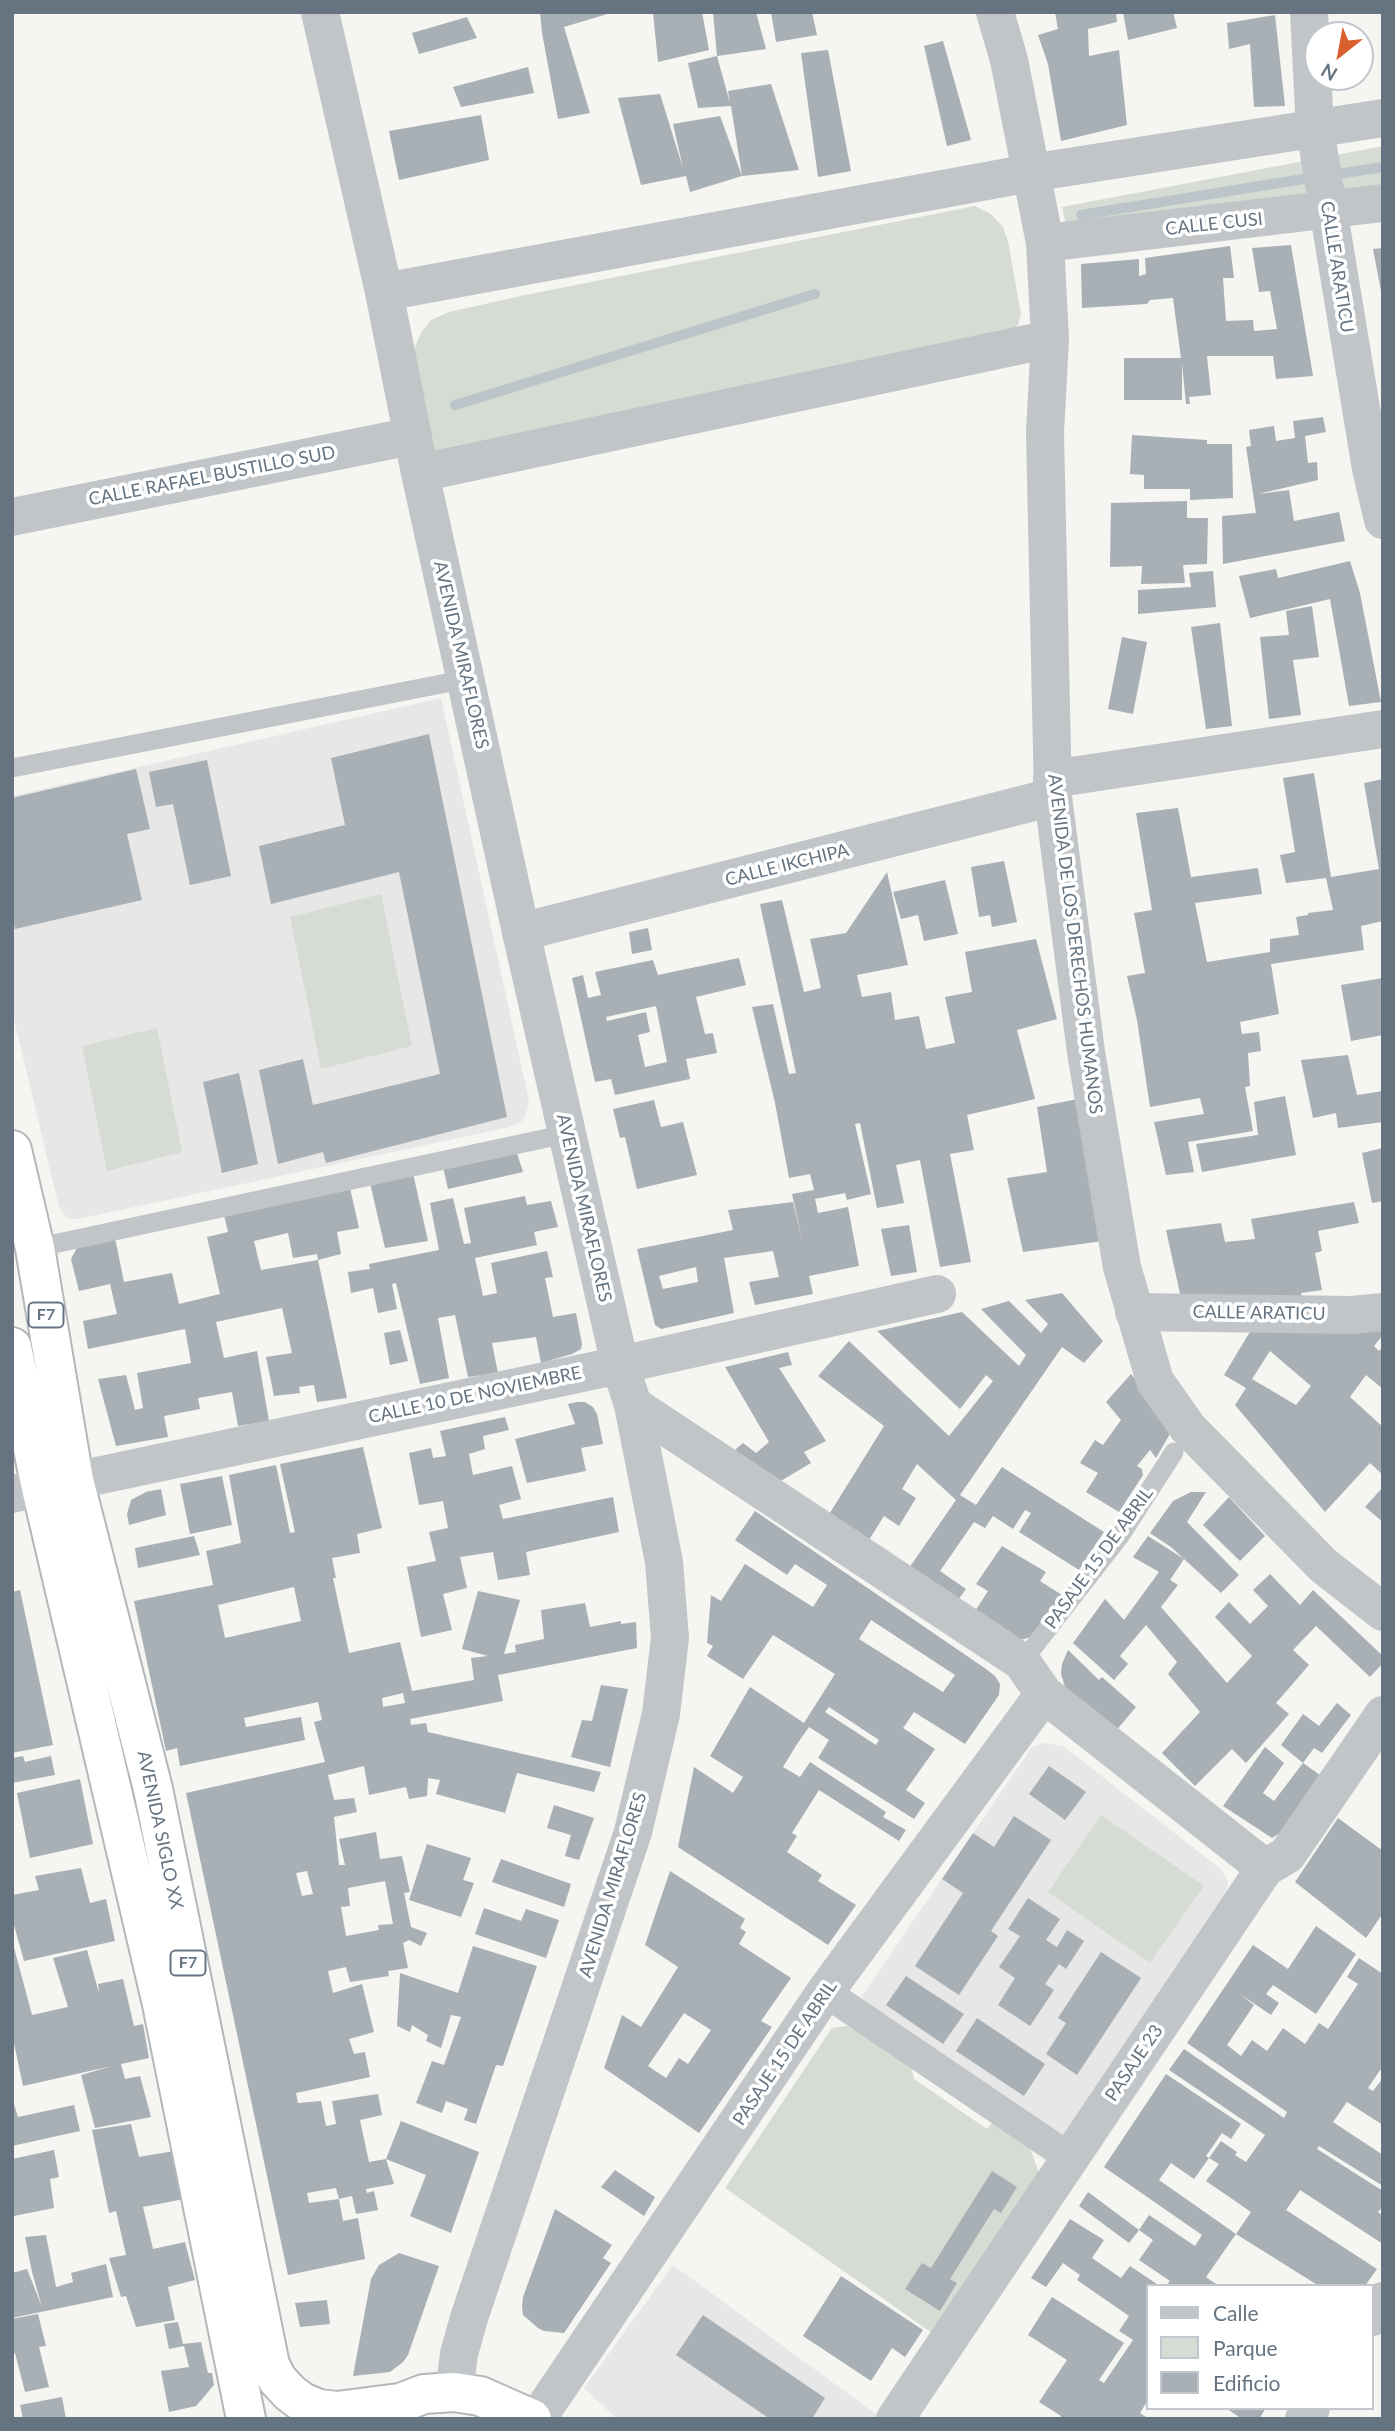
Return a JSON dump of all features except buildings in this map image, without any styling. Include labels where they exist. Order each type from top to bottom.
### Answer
[{"type":"highway","name":"AVENIDA SIGLO XX","points":[[12,1150],[34,1248],[42,1487],[153,1789],[270,2365],[277,2379],[302,2402],[319,2409],[367,2411]]},
{"type":"highway","name":"AVENIDA SIGLO XX","points":[[12,1348],[162,2004],[246,2419]]},
{"type":"highway","points":[[367,2411],[424,2394],[454,2392],[480,2396],[534,2419]]},
{"type":"street","name":"AVENIDA MIRAFLORES","points":[[320,12],[384,292],[412,436],[566,1134],[620,1365],[633,1405],[664,1562],[670,1638],[661,1714],[633,1832],[469,2318],[459,2354],[454,2392]]},
{"type":"street","name":"AVENIDA DE LOS DERECHOS HUMANOS","points":[[995,12],[1009,60],[1045,243],[1050,339],[1045,432],[1053,788],[1088,1066],[1122,1267],[1155,1381],[1188,1427],[1324,1566],[1383,1612]]},
{"type":"street","name":"CALLE ARATICU","points":[[1309,12],[1315,129],[1371,469],[1383,520]]},
{"type":"street","points":[[384,292],[1030,173],[1383,118]]},
{"type":"street","name":"CALLE CUSI","points":[[1045,243],[1383,203]]},
{"type":"street","points":[[420,472],[1050,339]]},
{"type":"street","name":"CALLE RAFAEL BUSTILLO SUD","points":[[12,517],[412,436]]},
{"type":"street","name":"CALLE IKCHIPA","points":[[521,932],[1053,788],[1383,729]]},
{"type":"street","name":"CALLE 10 DE NOVIEMBRE","points":[[42,1487],[620,1365],[937,1294]]},
{"type":"street","name":"CALLE ARATICU","points":[[1134,1312],[1352,1315],[1383,1312]]},
{"type":"street","points":[[633,1405],[1022,1662],[1044,1694],[1265,1868]]},
{"type":"street","name":"PASAJE 15 DE ABRIL","points":[[534,2419],[825,1992],[1044,1694]]},
{"type":"street","name":"PASAJE 23","points":[[895,2419],[1265,1868],[1287,1855],[1383,1716]]},
{"type":"street","points":[[825,1992],[1070,2158]]},
{"type":"street","points":[[297,2419],[367,2411]]},
{"type":"lane","points":[[12,768],[467,679]]},
{"type":"lane","points":[[34,1248],[566,1134]]},
{"type":"lane","name":"PASAJE 15 DE ABRIL","points":[[1022,1662],[1120,1536],[1174,1452]]},
{"type":"shaded area","points":[[441,698],[529,1101],[522,1121],[510,1127],[70,1219],[59,1207],[12,1011],[12,796]]},
{"type":"shaded area","points":[[1045,1743],[1063,1746],[1222,1870],[1228,1882],[1227,1892],[1063,2141],[867,2007],[862,1996],[1032,1747]]},
{"type":"shaded area","points":[[673,2265],[877,2415],[875,2419],[617,2419],[584,2388]]},
{"type":"green space","points":[[1383,146],[1383,187],[1068,235],[1062,207]]},
{"type":"green space","points":[[975,206],[991,214],[1003,227],[1008,241],[1021,314],[1018,325],[1012,332],[435,460],[412,361],[415,346],[431,320],[449,312],[525,295]]},
{"type":"green space","points":[[381,894],[412,1046],[321,1069],[290,917]]},
{"type":"green space","points":[[157,1028],[182,1152],[107,1171],[82,1046]]},
{"type":"green space","points":[[1101,1815],[1204,1886],[1150,1963],[1048,1892]]},
{"type":"green space","points":[[855,2025],[910,2061],[914,2079],[987,2129],[993,2122],[1029,2145],[1041,2179],[935,2335],[725,2188],[832,2028]]},
{"type":"waterway","points":[[1331,175],[1383,167]]},
{"type":"waterway","points":[[1081,215],[1316,177]]},
{"type":"waterway","points":[[455,405],[815,294]]}]
